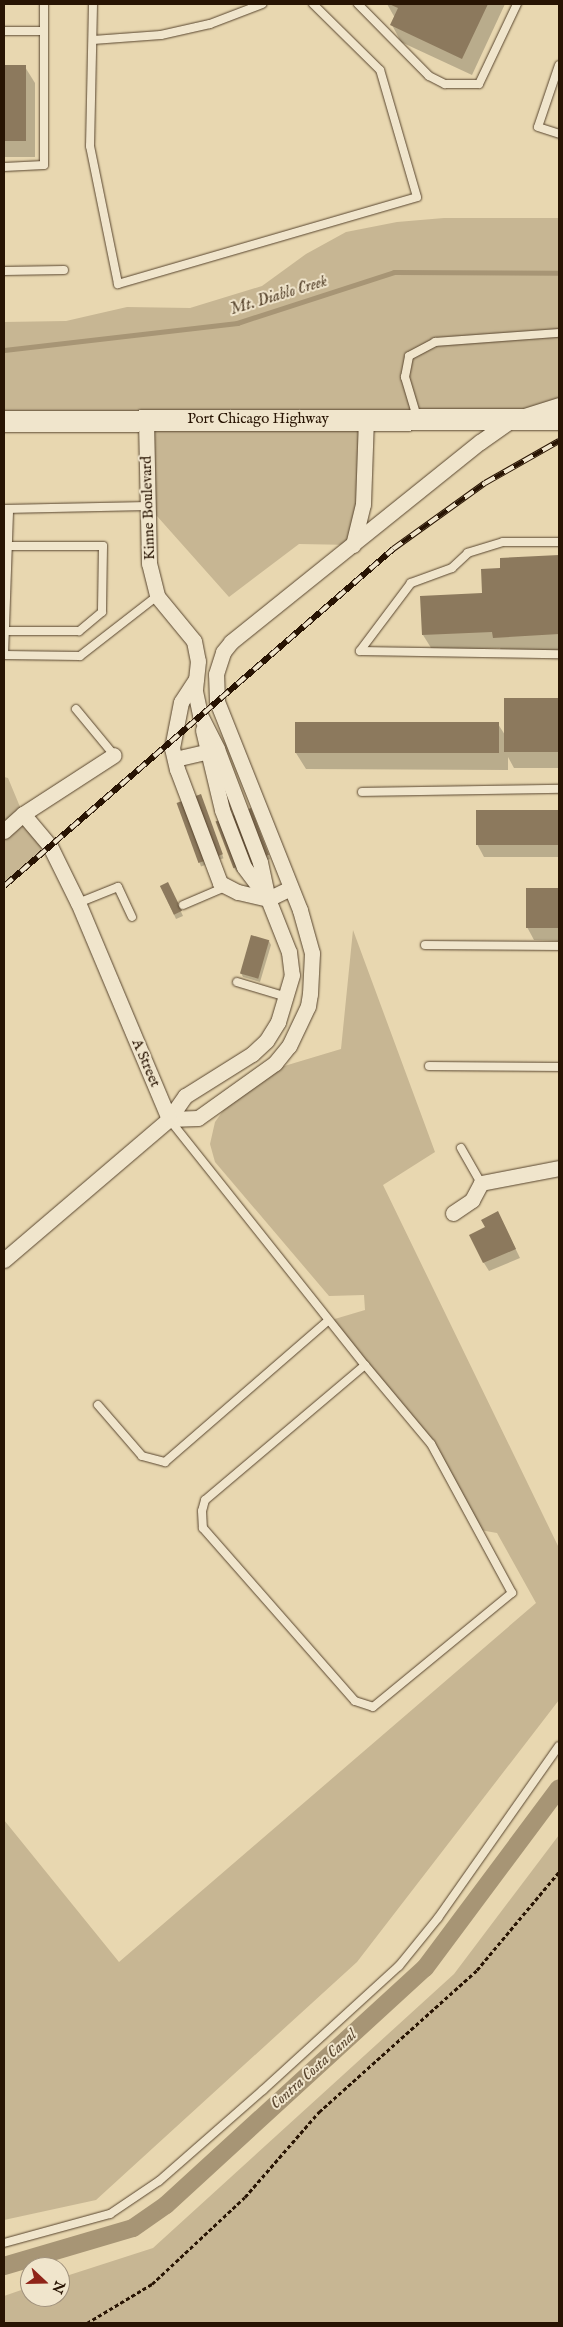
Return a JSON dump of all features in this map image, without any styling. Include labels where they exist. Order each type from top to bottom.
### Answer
[{"type":"street","name":"Port Chicago Highway","points":[[512,420],[559,405]]},
{"type":"street","name":"Port Chicago Highway","points":[[4,421],[366,418],[559,419]]},
{"type":"street","points":[[353,545],[363,504],[366,418]]},
{"type":"street","name":"Kinne Boulevard","points":[[146,420],[149,563],[157,596]]},
{"type":"street","points":[[169,1119],[198,1118],[254,1080],[289,1046],[308,1006],[312,953],[291,888],[228,731],[218,701],[216,674],[223,652],[231,642],[512,420]]},
{"type":"street","points":[[4,1260],[169,1119],[185,1096],[252,1054],[266,1041],[278,1022],[287,997],[292,975],[290,952],[268,899],[260,862],[209,745],[200,715],[194,641],[157,596]]},
{"type":"street","points":[[196,678],[181,702],[174,723],[175,758],[220,883],[225,887],[268,899],[291,888]]},
{"type":"street","points":[[175,758],[209,745],[228,731]]},
{"type":"street","points":[[4,830],[23,814],[114,755]]},
{"type":"street","name":"A Street","points":[[23,814],[50,846],[78,903],[169,1119]]},
{"type":"street","points":[[452,1213],[472,1200],[481,1183],[559,1168]]},
{"type":"lane","points":[[4,166],[44,166],[42,31],[44,4]]},
{"type":"lane","points":[[93,4],[90,146],[118,284],[417,197],[380,70],[313,4]]},
{"type":"lane","points":[[93,40],[161,35],[210,24],[262,4]]},
{"type":"lane","points":[[358,4],[429,76],[445,84],[479,84],[517,4]]},
{"type":"lane","points":[[4,31],[42,31]]},
{"type":"lane","points":[[559,65],[538,127],[559,134]]},
{"type":"lane","points":[[4,271],[64,270]]},
{"type":"lane","points":[[417,418],[405,377],[409,356],[435,342],[559,333]]},
{"type":"lane","points":[[148,506],[6,509],[4,655],[80,656],[157,596]]},
{"type":"lane","points":[[559,542],[503,542],[468,553],[452,568],[410,583],[360,650],[559,654]]},
{"type":"lane","points":[[4,631],[79,631],[102,612],[103,546],[6,546]]},
{"type":"lane","points":[[76,709],[114,755]]},
{"type":"lane","points":[[362,792],[559,789]]},
{"type":"lane","points":[[78,903],[118,887],[132,917]]},
{"type":"lane","points":[[182,905],[225,887]]},
{"type":"lane","points":[[425,945],[559,946]]},
{"type":"lane","points":[[237,982],[287,997]]},
{"type":"lane","points":[[429,1066],[559,1067]]},
{"type":"lane","points":[[169,1119],[328,1321],[365,1365],[431,1444],[512,1593],[373,1707],[355,1701],[209,1535],[203,1528],[202,1510],[205,1500],[365,1365]]},
{"type":"lane","points":[[461,1148],[481,1183]]},
{"type":"lane","points":[[98,1404],[142,1456],[165,1462],[328,1321]]},
{"type":"lane","points":[[4,2243],[110,2214],[159,2181],[263,2090],[399,1966],[438,1918],[559,1746]]},
{"type":"path","points":[[87,2323],[152,2284],[245,2197],[319,2112],[477,1970],[559,1872]]},
{"type":"shaded area","points":[[444,218],[559,218],[559,412],[367,418],[353,545],[299,544],[229,597],[148,506],[146,420],[4,421],[4,322],[66,321],[127,307],[190,308],[262,286],[306,254],[346,232],[397,222]]},
{"type":"shaded area","points":[[4,777],[8,778],[23,814],[50,846],[4,886]]},
{"type":"shaded area","points":[[353,930],[435,1152],[383,1185],[559,1548],[559,1700],[357,1962],[96,2200],[4,2220],[4,1820],[119,1962],[536,1603],[497,1533],[480,1530],[431,1444],[328,1321],[365,1310],[364,1295],[329,1296],[215,1162],[210,1144],[215,1122],[225,1108],[281,1067],[341,1049]]},
{"type":"shaded area","points":[[559,1835],[559,2323],[4,2323],[4,2296],[20,2290],[20,2307],[70,2307],[70,2275],[153,2248],[454,1974]]},
{"type":"building","points":[[389,4],[488,4],[462,59],[390,25],[398,8]]},
{"type":"building","points":[[4,65],[26,65],[26,141],[4,141]]},
{"type":"building","points":[[559,555],[559,634],[493,638],[492,632],[422,635],[420,596],[482,593],[481,569],[500,568],[500,558]]},
{"type":"building","points":[[504,698],[559,698],[559,752],[504,752]]},
{"type":"building","points":[[295,722],[499,722],[499,753],[295,753]]},
{"type":"building","points":[[201,794],[223,854],[198,863],[177,803]]},
{"type":"building","points":[[251,808],[269,855],[233,868],[216,822]]},
{"type":"building","points":[[476,810],[559,810],[559,845],[476,845]]},
{"type":"building","points":[[168,882],[182,911],[174,915],[160,886]]},
{"type":"building","points":[[526,888],[559,888],[559,928],[526,928]]},
{"type":"building","points":[[251,935],[269,940],[258,979],[240,973]]},
{"type":"building","points":[[498,1211],[516,1249],[483,1263],[469,1235],[485,1227],[481,1220]]},
{"type":"waterway","name":"Mt. Diablo Creek","points":[[4,350],[237,323],[394,272],[559,273]]},
{"type":"waterway","name":"Contra Costa Canal","points":[[4,2266],[133,2228],[166,2205],[425,1968],[559,1788]]},
{"type":"railway","points":[[4,886],[393,549],[485,483],[559,441]]}]
